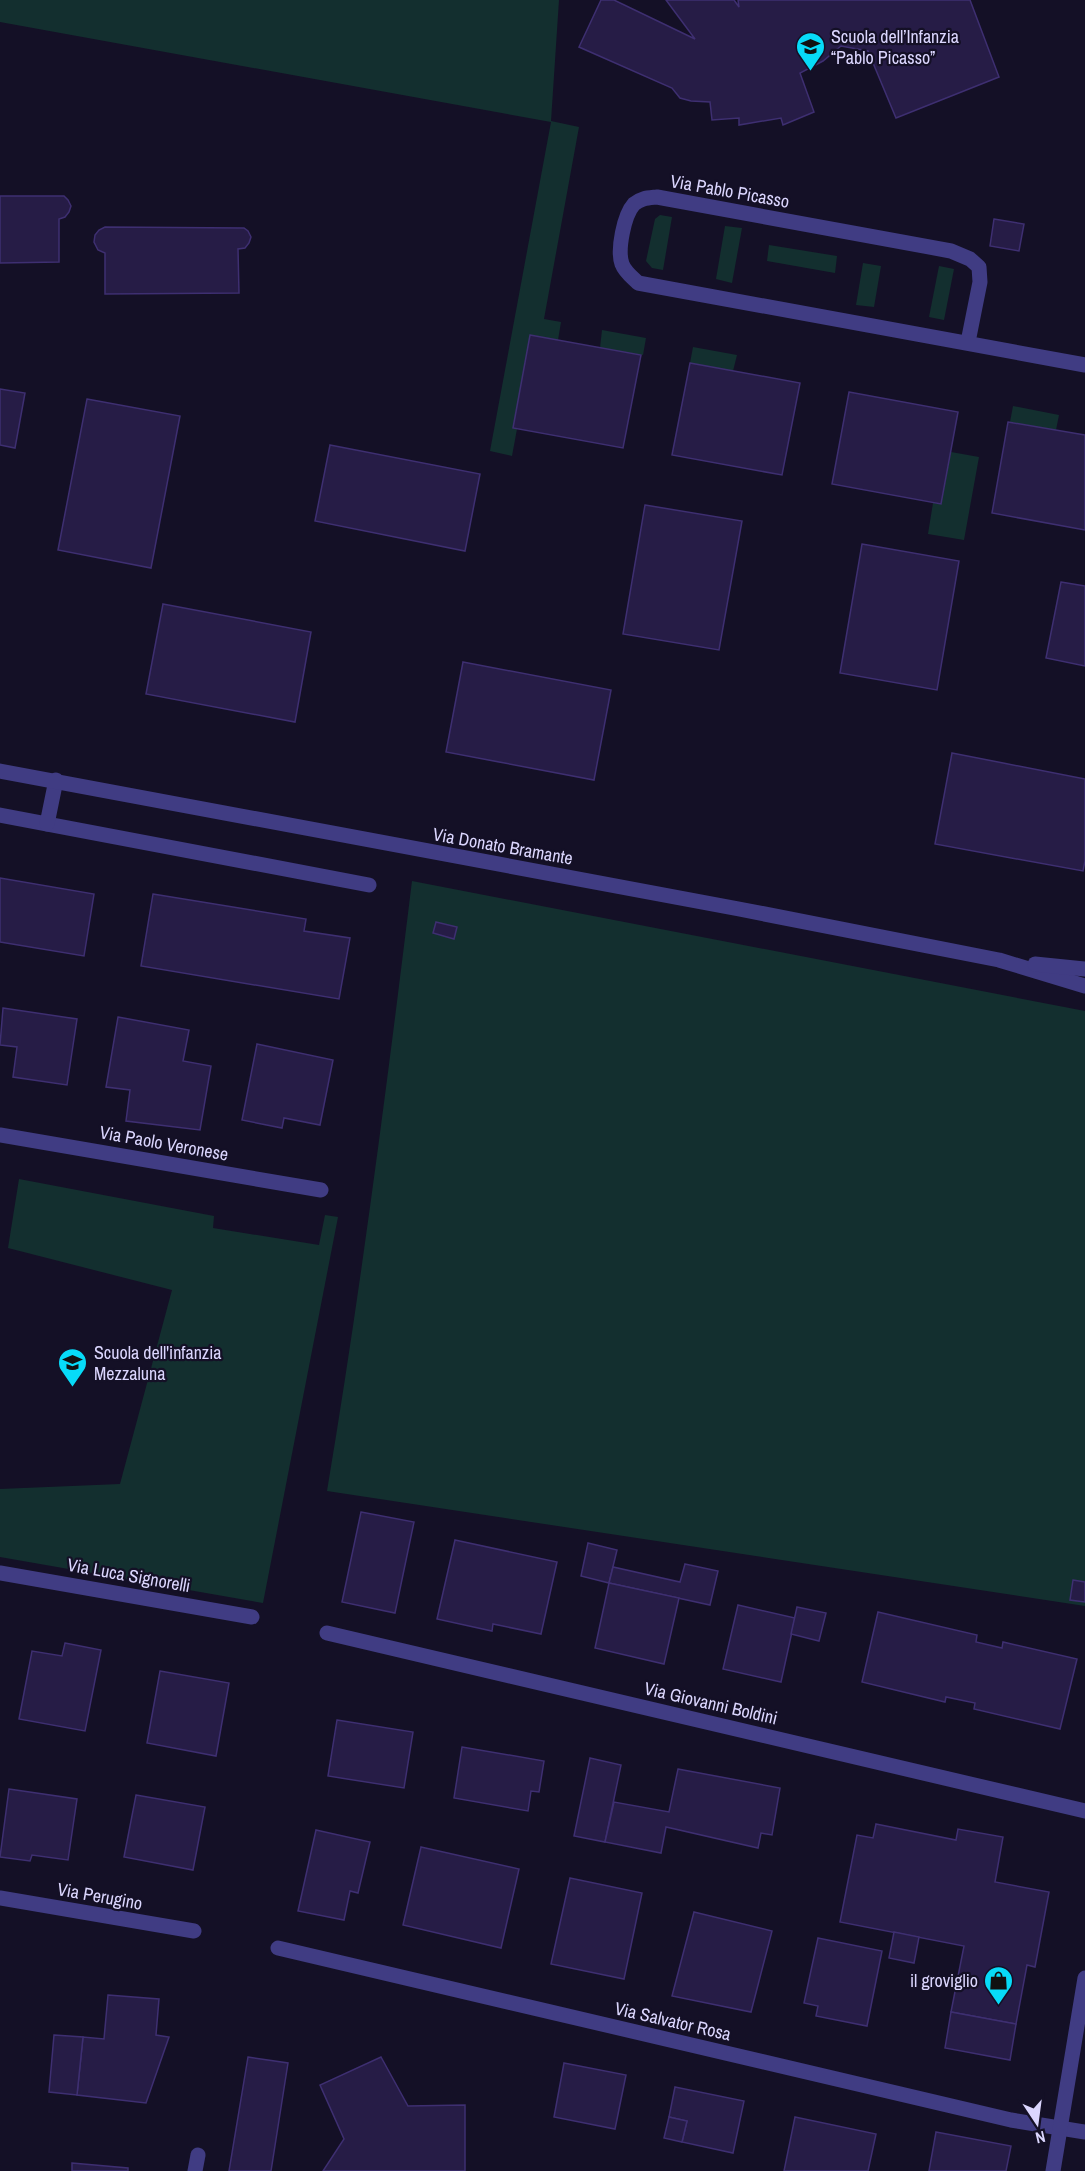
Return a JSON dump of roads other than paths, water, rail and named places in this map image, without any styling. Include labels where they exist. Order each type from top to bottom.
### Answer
[{"type":"street","name":"Via Pablo Picasso","points":[[968,342],[981,282],[979,267],[970,259],[951,251],[657,198],[645,198],[634,205],[628,216],[620,250],[622,264],[629,275],[638,282],[1085,365]]},
{"type":"street","name":"Via Donato Bramante","points":[[0,771],[999,960],[1085,969]]},
{"type":"street","points":[[47,824],[56,780]]},
{"type":"street","points":[[0,815],[369,885]]},
{"type":"street","name":"Via Donato Bramante","points":[[999,960],[1085,986]]},
{"type":"street","name":"Via Paolo Veronese","points":[[0,1135],[321,1190]]},
{"type":"street","name":"Via Luca Signorelli","points":[[0,1572],[252,1617]]},
{"type":"street","name":"Via Giovanni Boldini","points":[[327,1632],[1085,1811]]},
{"type":"street","name":"Via Perugino","points":[[0,1898],[194,1931]]},
{"type":"street","name":"Via Salvator Rosa","points":[[278,1948],[1011,2120],[1085,2132]]},
{"type":"street","points":[[1053,2171],[1085,1978]]},
{"type":"street","points":[[195,2171],[198,2155]]},
{"type":"place","name":"Scuola dell’Infanzia “Pablo Picasso”","points":[[810,72]]},
{"type":"place","name":"Scuola dell'infanzia Mezzaluna","points":[[73,1388]]},
{"type":"place","name":"il groviglio","points":[[999,2006]]}]
